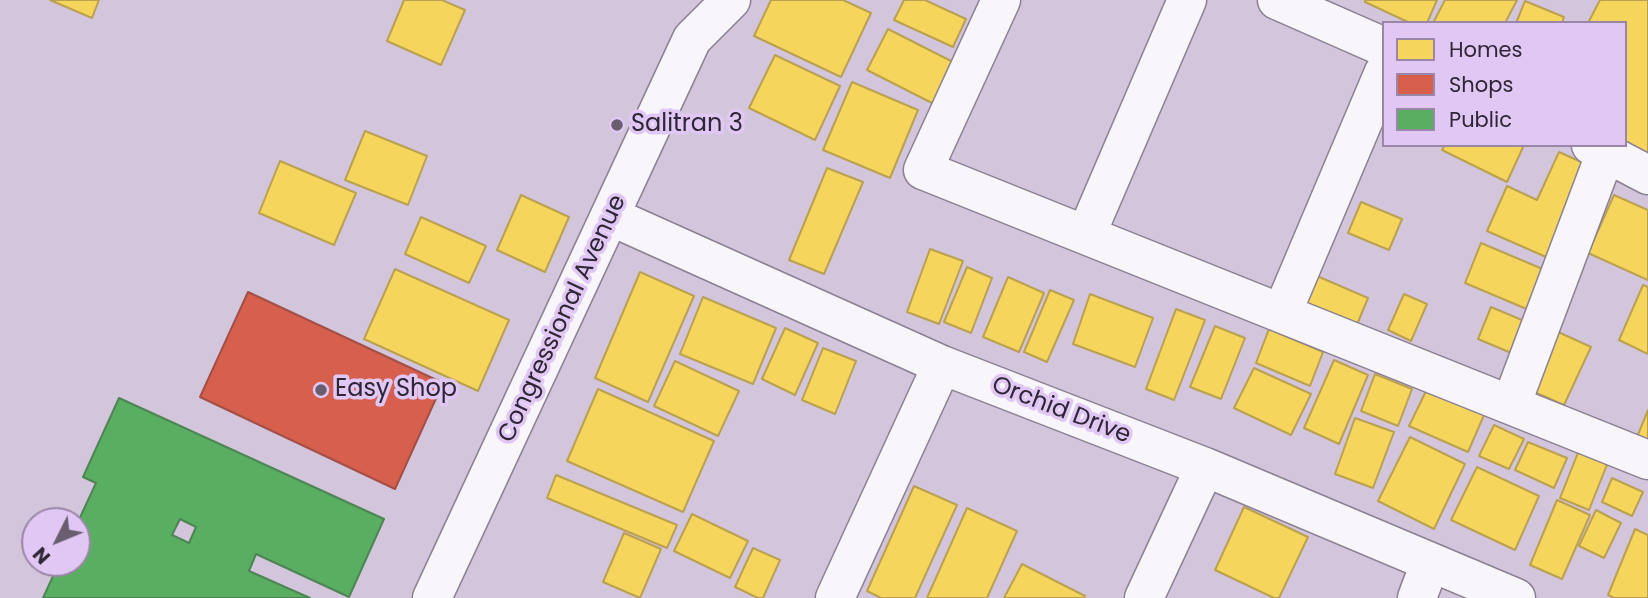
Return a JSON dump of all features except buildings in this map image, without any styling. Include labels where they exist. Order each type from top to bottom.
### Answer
[{"type":"street","name":"Congressional Avenue","points":[[691,0],[692,38]]},
{"type":"street","name":"Congressional Avenue","points":[[432,598],[692,38],[730,0]]},
{"type":"street","points":[[1001,0],[923,170],[1648,460]]},
{"type":"street","points":[[1086,235],[1187,0]]},
{"type":"street","points":[[1277,0],[1382,46]]},
{"type":"street","points":[[1282,313],[1382,77]]},
{"type":"street","points":[[1511,405],[1598,149],[1648,175]]},
{"type":"street","name":"Orchid Drive","points":[[610,216],[942,365],[1205,467],[1516,598]]},
{"type":"street","points":[[835,598],[942,365]]},
{"type":"street","points":[[1144,598],[1205,467]]},
{"type":"street","points":[[1417,598],[1430,563]]},
{"type":"place","name":"Salitran 3","points":[[617,125]]},
{"type":"place","name":"Easy Shop","points":[[321,390]]}]
